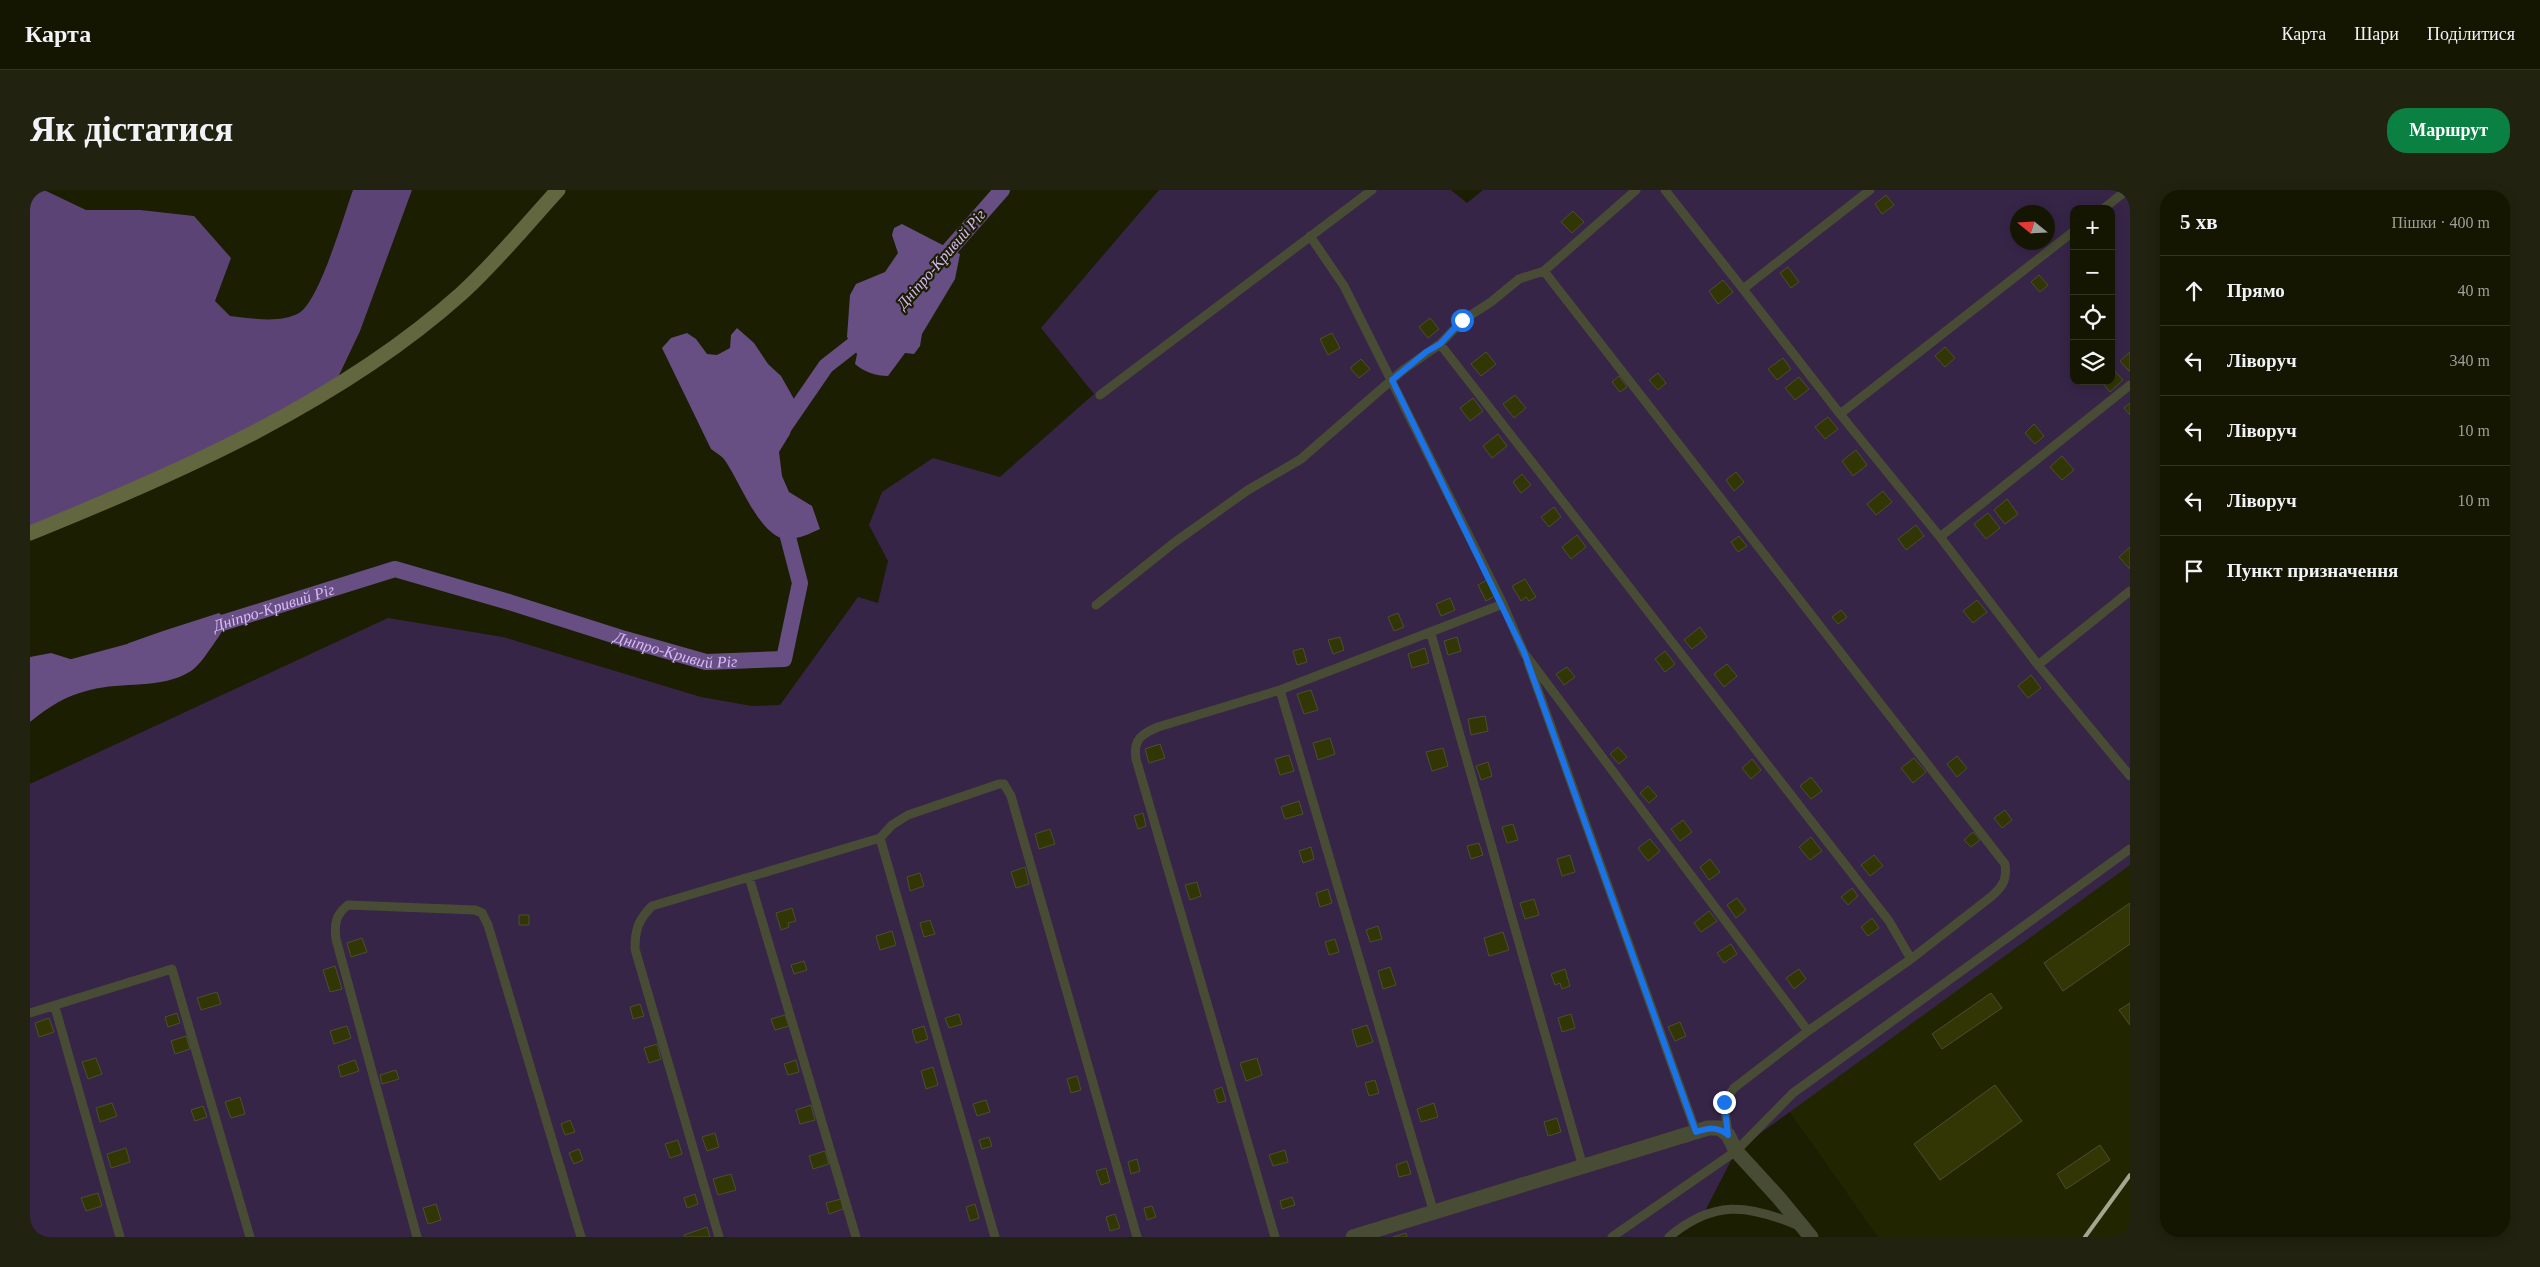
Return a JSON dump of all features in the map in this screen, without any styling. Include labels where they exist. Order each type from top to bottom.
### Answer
[{"type":"main road","points":[[30,533],[129,493],[291,412],[333,388],[416,330],[462,292],[558,190]]},
{"type":"street","points":[[1354,1237],[1434,1214],[1708,1128],[1720,1128],[1728,1135],[1736,1152],[1808,1232]]},
{"type":"lane","points":[[1100,395],[1372,190]]},
{"type":"lane","points":[[1096,606],[1175,542],[1248,490],[1301,459],[1392,380],[1426,352],[1440,344],[1462,320],[1491,302],[1519,279],[1544,271],[1636,190]]},
{"type":"lane","points":[[1664,190],[1840,414],[1940,537],[2038,665],[2130,776]]},
{"type":"lane","points":[[1742,289],[1870,190]]},
{"type":"lane","points":[[2108,205],[2127,190]]},
{"type":"lane","points":[[1840,414],[2070,235]]},
{"type":"lane","points":[[1310,236],[1344,286],[1392,380],[1524,652],[1696,1132]]},
{"type":"lane","points":[[1544,271],[2005,864],[2006,877],[2003,886],[1911,959],[1808,1031],[1734,1088],[1724,1102],[1728,1135]]},
{"type":"lane","points":[[1440,344],[1889,921],[1903,941],[1911,959]]},
{"type":"lane","points":[[1940,537],[2130,385]]},
{"type":"lane","points":[[2038,665],[2130,591]]},
{"type":"lane","points":[[1275,1237],[1134,750],[1138,739],[1158,727],[1280,690],[1431,634],[1502,604]]},
{"type":"lane","points":[[1431,634],[1583,1167]]},
{"type":"lane","points":[[1524,652],[1808,1031]]},
{"type":"lane","points":[[1280,690],[1434,1214]]},
{"type":"lane","points":[[719,1237],[635,949],[635,932],[641,917],[652,906],[880,838],[892,824],[908,815],[991,786],[1004,784],[1009,790],[1137,1237]]},
{"type":"lane","points":[[880,838],[996,1237]]},
{"type":"lane","points":[[1612,1237],[1736,1152],[1793,1093],[2130,849]]},
{"type":"lane","points":[[749,877],[856,1237]]},
{"type":"lane","points":[[417,1237],[336,939],[334,924],[340,911],[348,905],[475,910],[482,913],[488,925],[581,1237]]},
{"type":"lane","points":[[30,1013],[172,969],[250,1237]]},
{"type":"lane","points":[[55,1006],[120,1237]]},
{"type":"lane","points":[[1669,1237],[1704,1213],[1729,1208],[1762,1212],[1808,1232]]},
{"type":"shaded area","points":[[30,190],[44,190],[86,210],[140,210],[194,216],[231,258],[215,301],[230,316],[274,319],[299,313],[307,306],[315,293],[323,276],[353,190],[412,190],[360,331],[333,388],[30,533]]},
{"type":"shaded area","points":[[1159,190],[1451,190],[1467,203],[1483,190],[2130,190],[2130,865],[1736,1151],[1704,1213],[1669,1237],[30,1237],[30,784],[388,618],[503,637],[701,697],[752,706],[780,705],[858,597],[878,603],[888,561],[869,525],[882,492],[933,458],[1000,477],[1094,394],[1041,328]]},
{"type":"shaded area","points":[[2130,865],[2130,1237],[1878,1237],[1789,1111]]},
{"type":"water","points":[[902,224],[960,254],[955,279],[922,334],[920,346],[914,354],[905,353],[888,376],[879,375],[870,373],[855,364],[857,354],[847,337],[850,295],[856,284],[885,272],[898,253],[892,235],[894,228]]},
{"type":"water","points":[[737,328],[754,343],[768,364],[781,376],[794,399],[790,434],[779,452],[782,476],[789,492],[812,506],[820,529],[802,536],[790,539],[779,537],[760,520],[723,458],[711,449],[662,348],[671,338],[687,333],[696,339],[707,354],[717,355],[730,348],[731,335]]},
{"type":"water","points":[[219,613],[224,617],[222,632],[203,659],[191,671],[167,681],[103,687],[81,692],[58,702],[30,722],[30,657],[51,653],[86,664],[112,656],[129,643]]},
{"type":"building","points":[[1886,195],[1894,205],[1882,214],[1875,204]]},
{"type":"building","points":[[1573,211],[1584,222],[1572,233],[1561,222]]},
{"type":"building","points":[[1788,267],[1799,282],[1791,288],[1780,273]]},
{"type":"building","points":[[2039,275],[2048,285],[2040,292],[2031,282]]},
{"type":"building","points":[[1723,280],[1733,292],[1718,304],[1709,291]]},
{"type":"building","points":[[1430,318],[1439,329],[1428,338],[1419,327]]},
{"type":"building","points":[[1332,333],[1340,348],[1328,355],[1320,339]]},
{"type":"building","points":[[1945,347],[1955,358],[1945,367],[1935,356]]},
{"type":"building","points":[[1486,352],[1496,364],[1481,376],[1471,364]]},
{"type":"building","points":[[2130,352],[2130,370],[2129,371],[2120,361]]},
{"type":"building","points":[[1783,358],[1791,369],[1777,380],[1768,369]]},
{"type":"building","points":[[1361,359],[1370,369],[1359,378],[1350,368]]},
{"type":"building","points":[[2115,371],[2123,380],[2110,392],[2104,385],[2115,385]]},
{"type":"building","points":[[1658,373],[1666,383],[1658,390],[1649,380]]},
{"type":"building","points":[[1619,376],[1627,387],[1620,392],[1612,382]]},
{"type":"building","points":[[1799,377],[1809,389],[1795,400],[1785,388]]},
{"type":"building","points":[[1515,395],[1526,408],[1514,418],[1503,404]]},
{"type":"building","points":[[1473,398],[1483,411],[1470,421],[1460,408]]},
{"type":"building","points":[[2130,403],[2130,415],[2124,408]]},
{"type":"building","points":[[1828,417],[1838,429],[1825,439],[1815,427]]},
{"type":"building","points":[[2034,424],[2044,436],[2035,444],[2025,433]]},
{"type":"building","points":[[1498,434],[1507,446],[1492,458],[1483,446]]},
{"type":"building","points":[[1856,450],[1867,465],[1853,476],[1842,461]]},
{"type":"building","points":[[2062,456],[2074,470],[2062,480],[2050,467]]},
{"type":"building","points":[[1736,472],[1744,482],[1734,491],[1726,480]]},
{"type":"building","points":[[1522,474],[1531,485],[1521,493],[1513,482]]},
{"type":"building","points":[[1883,491],[1892,502],[1876,515],[1867,504]]},
{"type":"building","points":[[2007,499],[2018,514],[2005,524],[1994,510]]},
{"type":"building","points":[[1554,507],[1561,517],[1549,527],[1541,517]]},
{"type":"building","points":[[1988,513],[2000,528],[1986,539],[1974,524]]},
{"type":"building","points":[[1916,525],[1924,536],[1906,550],[1898,539]]},
{"type":"building","points":[[1577,535],[1586,547],[1571,559],[1562,547]]},
{"type":"building","points":[[1739,536],[1747,546],[1738,552],[1731,542]]},
{"type":"building","points":[[2130,547],[2130,569],[2119,557]]},
{"type":"building","points":[[1525,579],[1536,597],[1529,601],[1526,597],[1521,601],[1512,586]]},
{"type":"building","points":[[1487,580],[1495,596],[1486,601],[1478,585]]},
{"type":"building","points":[[1450,598],[1455,610],[1441,616],[1436,604]]},
{"type":"building","points":[[1977,600],[1987,612],[1973,623],[1963,611]]},
{"type":"building","points":[[1841,610],[1847,617],[1838,624],[1832,617]]},
{"type":"building","points":[[1398,613],[1404,627],[1394,631],[1388,617]]},
{"type":"building","points":[[1700,627],[1707,637],[1692,649],[1684,640]]},
{"type":"building","points":[[1340,637],[1344,650],[1333,654],[1328,640]]},
{"type":"building","points":[[1457,637],[1461,651],[1448,655],[1444,641]]},
{"type":"building","points":[[1303,648],[1307,662],[1297,665],[1293,651]]},
{"type":"building","points":[[1425,648],[1429,663],[1412,668],[1408,654]]},
{"type":"building","points":[[1665,651],[1675,664],[1665,672],[1655,659]]},
{"type":"building","points":[[1727,664],[1737,676],[1724,687],[1714,674]]},
{"type":"building","points":[[1567,667],[1575,677],[1564,685],[1556,674]]},
{"type":"building","points":[[2031,675],[2041,688],[2028,698],[2018,686]]},
{"type":"building","points":[[1311,690],[1318,710],[1304,714],[1297,694]]},
{"type":"building","points":[[1485,716],[1488,731],[1471,735],[1468,719]]},
{"type":"building","points":[[1330,738],[1335,754],[1318,760],[1313,743]]},
{"type":"building","points":[[1160,744],[1165,758],[1149,763],[1145,749]]},
{"type":"building","points":[[1618,747],[1627,757],[1619,764],[1610,754]]},
{"type":"building","points":[[1443,748],[1448,766],[1432,771],[1426,752]]},
{"type":"building","points":[[1289,755],[1294,771],[1280,775],[1275,759]]},
{"type":"building","points":[[1957,756],[1967,768],[1957,777],[1947,764]]},
{"type":"building","points":[[1914,758],[1926,772],[1913,783],[1901,768]]},
{"type":"building","points":[[1752,759],[1761,770],[1751,779],[1742,768]]},
{"type":"building","points":[[1488,762],[1492,776],[1481,780],[1476,766]]},
{"type":"building","points":[[1811,777],[1822,791],[1811,799],[1800,786]]},
{"type":"building","points":[[1648,786],[1657,796],[1649,803],[1640,793]]},
{"type":"building","points":[[1299,801],[1303,814],[1285,819],[1281,807]]},
{"type":"building","points":[[2005,810],[2012,820],[2002,828],[1994,818]]},
{"type":"building","points":[[1143,813],[1146,826],[1138,829],[1134,816]]},
{"type":"building","points":[[1683,820],[1692,832],[1680,841],[1671,829]]},
{"type":"building","points":[[1513,824],[1518,840],[1507,843],[1502,827]]},
{"type":"building","points":[[1050,829],[1055,844],[1039,849],[1035,834]]},
{"type":"building","points":[[1973,832],[1980,840],[1971,847],[1964,840]]},
{"type":"building","points":[[1811,837],[1822,851],[1810,860],[1799,847]]},
{"type":"building","points":[[1650,839],[1660,851],[1648,861],[1638,848]]},
{"type":"building","points":[[1479,843],[1483,855],[1471,859],[1467,846]]},
{"type":"building","points":[[1311,847],[1314,859],[1303,863],[1299,851]]},
{"type":"building","points":[[1570,855],[1575,872],[1562,876],[1557,859]]},
{"type":"building","points":[[1874,855],[1883,866],[1870,876],[1861,865]]},
{"type":"building","points":[[1710,859],[1720,872],[1709,880],[1700,867]]},
{"type":"building","points":[[1025,867],[1029,884],[1016,888],[1011,872]]},
{"type":"building","points":[[920,873],[924,886],[910,891],[907,877]]},
{"type":"building","points":[[1197,882],[1201,896],[1190,900],[1185,885]]},
{"type":"building","points":[[1852,888],[1858,896],[1848,905],[1841,897]]},
{"type":"building","points":[[1328,889],[1332,903],[1320,907],[1316,893]]},
{"type":"building","points":[[1737,898],[1746,910],[1736,918],[1727,905]]},
{"type":"building","points":[[1534,899],[1539,915],[1525,919],[1520,903]]},
{"type":"building","points":[[2130,903],[2130,944],[2063,991],[2044,963]]},
{"type":"building","points":[[792,908],[796,921],[788,923],[789,927],[781,930],[776,913]]},
{"type":"building","points":[[1709,911],[1717,921],[1701,932],[1694,923]]},
{"type":"building","points":[[519,915],[529,915],[529,925],[519,925]]},
{"type":"building","points":[[1872,918],[1879,928],[1868,936],[1861,927]]},
{"type":"building","points":[[930,920],[935,934],[924,937],[920,923]]},
{"type":"building","points":[[1378,926],[1382,939],[1370,942],[1366,930]]},
{"type":"building","points":[[892,931],[896,945],[880,950],[876,936]]},
{"type":"building","points":[[1503,932],[1509,950],[1489,956],[1484,938]]},
{"type":"building","points":[[362,938],[367,952],[351,957],[347,943]]},
{"type":"building","points":[[1335,939],[1339,952],[1329,955],[1325,942]]},
{"type":"building","points":[[1731,944],[1737,954],[1724,963],[1717,953]]},
{"type":"building","points":[[804,961],[807,970],[794,974],[791,965]]},
{"type":"building","points":[[335,966],[342,989],[330,992],[323,970]]},
{"type":"building","points":[[1390,967],[1396,985],[1383,989],[1378,971]]},
{"type":"building","points":[[1565,969],[1570,986],[1562,989],[1560,983],[1555,985],[1551,974]]},
{"type":"building","points":[[1799,969],[1806,979],[1794,989],[1786,978]]},
{"type":"building","points":[[217,992],[221,1004],[201,1010],[197,998]]},
{"type":"building","points":[[1991,993],[2002,1008],[1942,1049],[1932,1034]]},
{"type":"building","points":[[2130,1003],[2130,1025],[2119,1010]]},
{"type":"building","points":[[640,1004],[644,1016],[633,1019],[630,1007]]},
{"type":"building","points":[[177,1013],[180,1023],[168,1027],[165,1017]]},
{"type":"building","points":[[959,1014],[962,1024],[949,1028],[945,1018]]},
{"type":"building","points":[[1571,1014],[1575,1028],[1562,1032],[1558,1018]]},
{"type":"building","points":[[785,1015],[789,1026],[775,1030],[771,1019]]},
{"type":"building","points":[[49,1018],[54,1032],[39,1037],[35,1023]]},
{"type":"building","points":[[1680,1022],[1686,1036],[1675,1041],[1668,1027]]},
{"type":"building","points":[[1367,1025],[1373,1042],[1357,1047],[1352,1030]]},
{"type":"building","points":[[347,1026],[351,1038],[334,1044],[330,1031]]},
{"type":"building","points":[[924,1026],[928,1039],[916,1043],[912,1030]]},
{"type":"building","points":[[186,1036],[190,1049],[175,1054],[171,1041]]},
{"type":"building","points":[[657,1044],[661,1059],[649,1063],[644,1048]]},
{"type":"building","points":[[96,1058],[102,1074],[88,1079],[82,1062]]},
{"type":"building","points":[[1257,1058],[1262,1075],[1246,1081],[1240,1063]]},
{"type":"building","points":[[355,1060],[359,1071],[341,1077],[338,1066]]},
{"type":"building","points":[[796,1060],[799,1072],[788,1075],[784,1064]]},
{"type":"building","points":[[933,1067],[938,1085],[926,1089],[921,1071]]},
{"type":"building","points":[[396,1070],[399,1079],[382,1084],[380,1075]]},
{"type":"building","points":[[1077,1076],[1081,1090],[1071,1093],[1067,1079]]},
{"type":"building","points":[[1375,1080],[1379,1093],[1369,1096],[1365,1083]]},
{"type":"building","points":[[1995,1085],[2022,1121],[1940,1180],[1914,1144]]},
{"type":"building","points":[[1222,1087],[1226,1101],[1218,1103],[1214,1090]]},
{"type":"building","points":[[240,1097],[245,1114],[231,1118],[225,1102]]},
{"type":"building","points":[[986,1100],[990,1112],[977,1116],[973,1104]]},
{"type":"building","points":[[112,1103],[117,1116],[100,1122],[96,1108]]},
{"type":"building","points":[[1434,1103],[1438,1117],[1421,1122],[1417,1109]]},
{"type":"building","points":[[811,1105],[815,1120],[800,1124],[796,1110]]},
{"type":"building","points":[[203,1106],[207,1117],[195,1121],[191,1110]]},
{"type":"building","points":[[1557,1118],[1561,1132],[1548,1136],[1544,1122]]},
{"type":"building","points":[[570,1120],[575,1132],[565,1135],[561,1124]]},
{"type":"building","points":[[715,1133],[719,1147],[707,1151],[702,1137]]},
{"type":"building","points":[[989,1137],[992,1146],[982,1149],[979,1140]]},
{"type":"building","points":[[678,1140],[682,1154],[670,1158],[665,1144]]},
{"type":"building","points":[[2100,1145],[2110,1160],[2066,1189],[2057,1174]]},
{"type":"building","points":[[126,1148],[130,1162],[111,1168],[107,1154]]},
{"type":"building","points":[[579,1149],[583,1160],[574,1164],[569,1153]]},
{"type":"building","points":[[1285,1150],[1288,1162],[1273,1166],[1269,1155]]},
{"type":"building","points":[[825,1151],[829,1164],[813,1169],[809,1156]]},
{"type":"building","points":[[1137,1159],[1140,1171],[1131,1174],[1128,1162]]},
{"type":"building","points":[[1407,1161],[1411,1174],[1399,1177],[1396,1165]]},
{"type":"building","points":[[1106,1168],[1110,1182],[1101,1185],[1096,1171]]},
{"type":"building","points":[[731,1174],[736,1190],[718,1195],[713,1179]]},
{"type":"building","points":[[98,1193],[102,1206],[86,1211],[81,1198]]},
{"type":"building","points":[[695,1194],[698,1204],[687,1208],[684,1198]]},
{"type":"building","points":[[1292,1197],[1295,1205],[1282,1209],[1280,1201]]},
{"type":"building","points":[[841,1199],[843,1209],[829,1214],[826,1203]]},
{"type":"building","points":[[436,1204],[441,1220],[428,1224],[423,1208]]},
{"type":"building","points":[[975,1204],[979,1218],[970,1221],[966,1207]]},
{"type":"building","points":[[1152,1206],[1156,1217],[1147,1220],[1144,1208]]},
{"type":"building","points":[[1115,1214],[1120,1228],[1110,1231],[1106,1217]]},
{"type":"building","points":[[707,1227],[710,1237],[685,1237],[684,1235]]},
{"type":"building","points":[[1406,1233],[1407,1237],[1393,1237]]},
{"type":"waterway","name":"Дніпро-Кривий Ріг","points":[[936,265],[1002,190]]},
{"type":"waterway","name":"Дніпро-Кривий Ріг","points":[[782,430],[826,366],[867,334]]},
{"type":"waterway","name":"Дніпро-Кривий Ріг","points":[[203,629],[395,569],[706,662],[784,659],[800,583],[783,518]]},
{"type":"waterway","name":"Дніпро-Кривий Ріг","points":[[30,688],[69,668],[132,651]]},
{"type":"railway","points":[[2085,1237],[2130,1175]]},
{"type":"route","points":[[1462,320],[1440,344],[1426,352],[1392,380],[1524,652],[1696,1132],[1708,1128],[1720,1128],[1728,1135],[1724,1102]]}]
